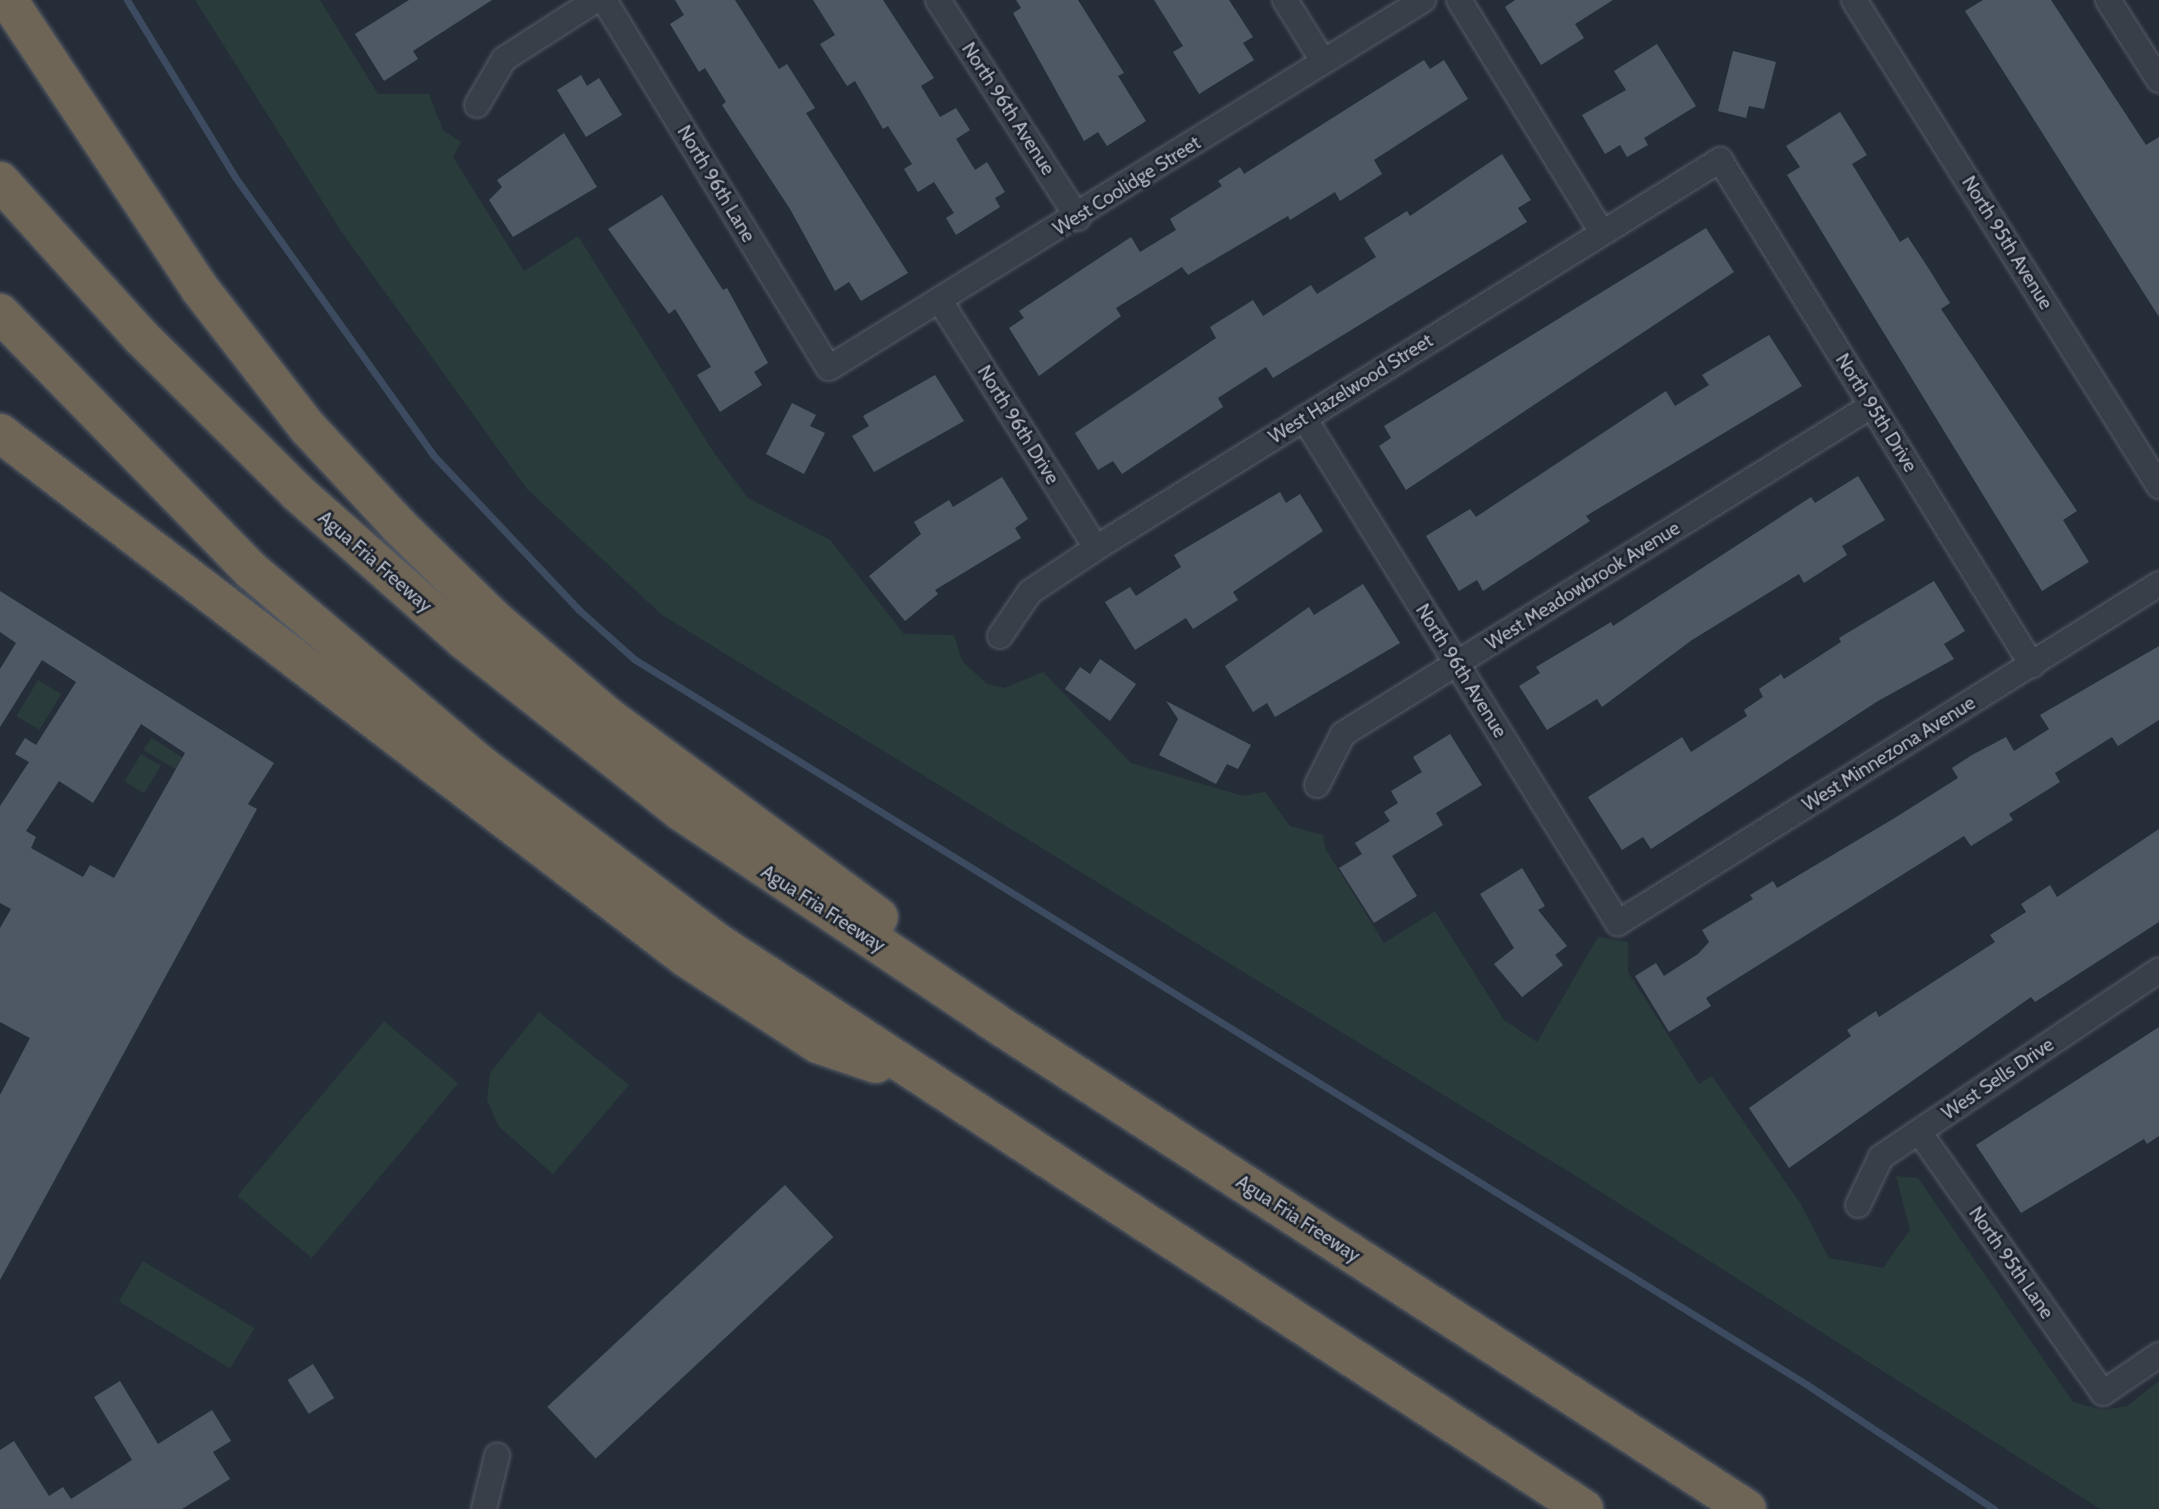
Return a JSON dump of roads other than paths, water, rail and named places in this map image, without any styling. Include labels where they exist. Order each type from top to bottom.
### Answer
[{"type":"highway","points":[[8,0],[200,289],[308,428],[416,544],[607,716],[908,938],[991,1020]]},
{"type":"highway","name":"Agua Fria Freeway","points":[[0,181],[237,435],[464,640],[715,836],[991,1020],[1747,1509]]},
{"type":"highway","points":[[0,313],[185,506],[331,642],[481,765],[715,941],[1584,1509]]},
{"type":"highway","points":[[0,433],[685,957],[818,1044],[925,1080]]},
{"type":"street","points":[[477,105],[504,59],[596,0]]},
{"type":"street","name":"North 96th Lane","points":[[604,0],[829,369]]},
{"type":"street","name":"North 96th Avenue","points":[[938,0],[1078,218]]},
{"type":"street","points":[[1285,0],[1323,61]]},
{"type":"street","name":"West Coolidge Street","points":[[829,369],[1078,218],[1423,0]]},
{"type":"street","points":[[1459,0],[1602,232]]},
{"type":"street","name":"North 95th Avenue","points":[[1854,0],[2159,486]]},
{"type":"street","points":[[2108,0],[2159,80]]},
{"type":"street","name":"West Hazelwood Street","points":[[1000,636],[1030,592],[1096,548],[1720,160]]},
{"type":"street","name":"North 95th Drive","points":[[1720,160],[2032,665]]},
{"type":"street","name":"North 96th Drive","points":[[940,301],[1096,548]]},
{"type":"street","name":"West Meadowbrook Avenue","points":[[1317,785],[1343,734],[1871,406]]},
{"type":"street","name":"North 96th Avenue","points":[[1304,418],[1618,923]]},
{"type":"street","name":"West Minnezona Avenue","points":[[1618,923],[2159,584]]},
{"type":"street","name":"West Sells Drive","points":[[1858,1205],[1881,1157],[2159,970]]},
{"type":"street","name":"North 95th Lane","points":[[1919,1132],[2103,1393],[2159,1355]]},
{"type":"street","points":[[484,1509],[497,1456]]},
{"type":"waterway","points":[[127,0],[235,177],[433,455],[579,610],[634,659],[1806,1384],[1994,1509]]}]
